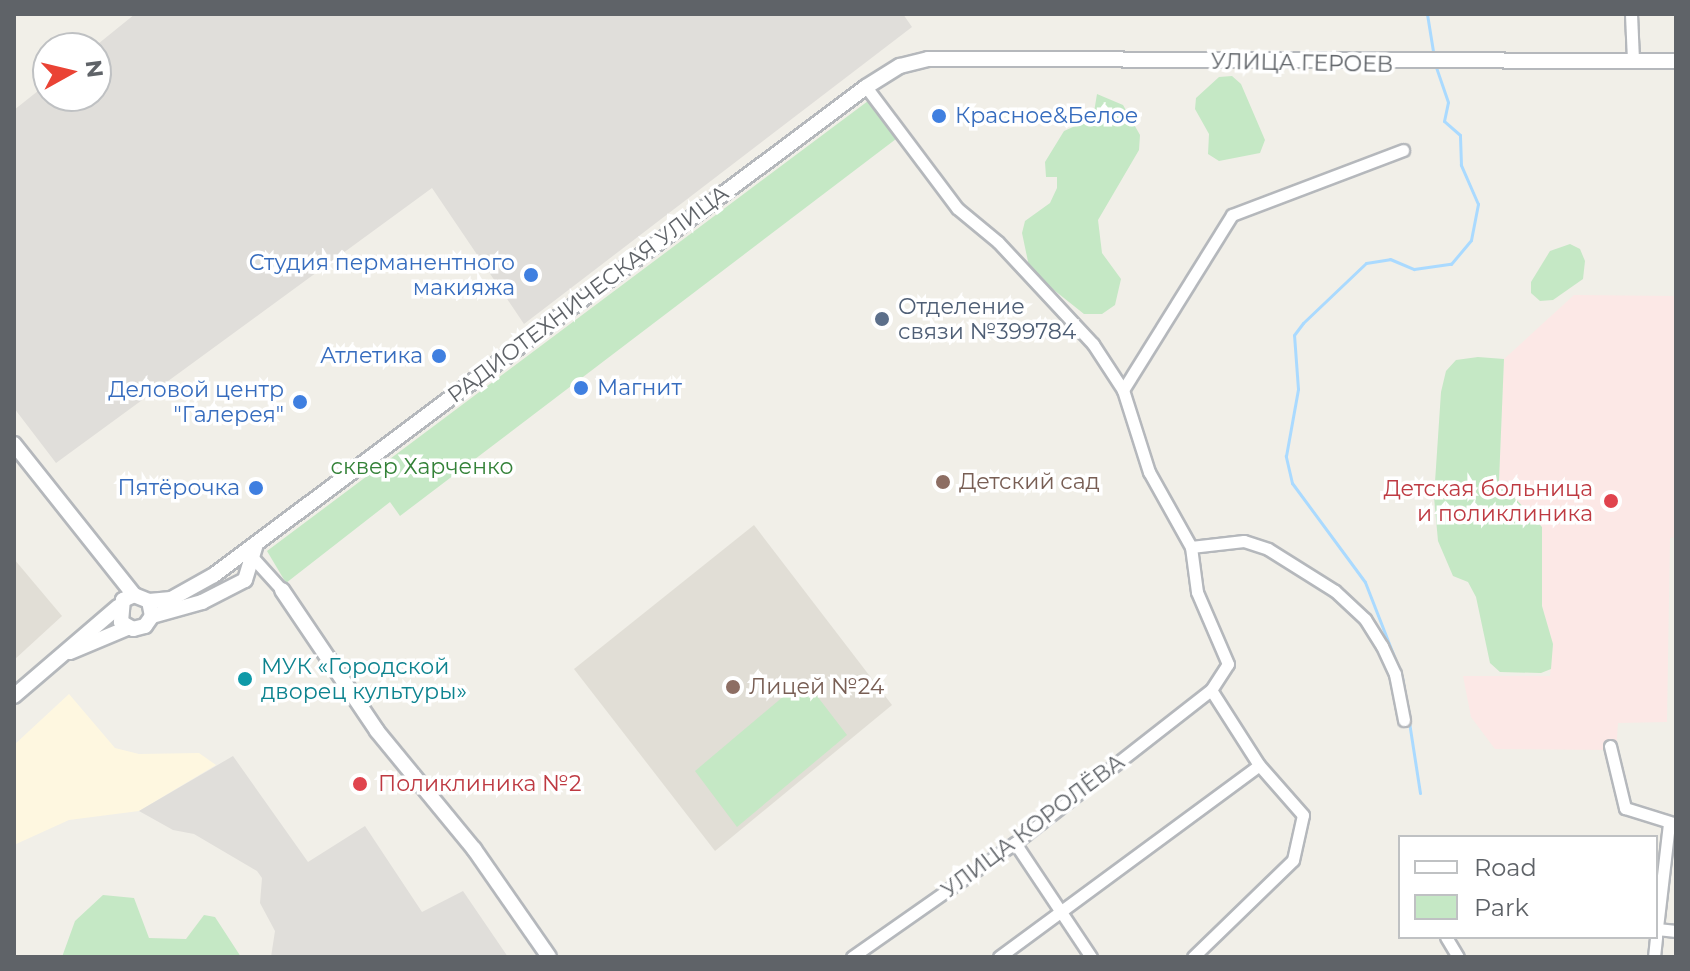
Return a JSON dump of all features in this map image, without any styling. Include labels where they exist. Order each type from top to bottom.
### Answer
[{"type":"street","points":[[1631,14],[1633,59]]},
{"type":"street","name":"УЛИЦА ГЕРОЕВ","points":[[928,59],[1412,64],[1633,59],[1676,61]]},
{"type":"street","name":"РАДИОТЕХНИЧЕСКАЯ УЛИЦА","points":[[150,609],[202,602],[245,580],[247,558],[256,544],[866,87],[900,66],[928,59]]},
{"type":"street","points":[[866,87],[957,208],[998,242],[1093,344],[1123,390],[1149,472],[1191,547],[1197,592],[1228,664],[1211,690],[1259,765],[1303,815],[1293,860],[1193,957]]},
{"type":"street","points":[[1123,390],[1232,215],[1403,150]]},
{"type":"street","points":[[14,444],[115,572],[125,600],[127,628]]},
{"type":"street","points":[[1191,547],[1244,541],[1268,549],[1335,591],[1365,619],[1382,646],[1395,674],[1404,720]]},
{"type":"street","points":[[247,558],[282,590],[377,731],[474,849],[549,957]]},
{"type":"street","name":"РАДИОТЕХНИЧЕСКАЯ УЛИЦА","points":[[66,653],[127,628],[140,629],[150,609],[247,558]]},
{"type":"street","points":[[214,575],[212,585],[219,589],[245,580],[266,581],[282,590]]},
{"type":"street","points":[[125,600],[150,609]]},
{"type":"street","name":"РАДИОТЕХНИЧЕСКАЯ УЛИЦА","points":[[14,696],[125,600]]},
{"type":"street","name":"УЛИЦА КОРОЛЁВА","points":[[852,957],[1015,843],[1211,690]]},
{"type":"street","points":[[1610,746],[1625,808],[1673,824],[1658,922]]},
{"type":"street","points":[[999,957],[1259,765]]},
{"type":"street","points":[[1015,843],[1091,957]]},
{"type":"street","points":[[1447,939],[1458,957]]},
{"type":"shaded area","points":[[135,14],[903,14],[912,27],[524,324],[432,188],[56,463],[14,408],[14,110],[32,96],[32,112],[112,112],[112,33]]},
{"type":"shaded area","points":[[1574,295],[1676,296],[1676,537],[1670,538],[1667,722],[1618,723],[1616,750],[1495,749],[1471,717],[1463,676],[1550,676],[1553,644],[1542,606],[1542,527],[1499,481],[1504,359]]},
{"type":"shaded area","name":"Лицей №24","points":[[754,525],[892,705],[715,851],[574,669]]},
{"type":"shaded area","points":[[14,559],[62,616],[14,660]]},
{"type":"shaded area","points":[[69,694],[115,748],[139,754],[199,753],[216,765],[139,811],[69,820],[14,845],[14,745]]},
{"type":"shaded area","points":[[233,756],[308,862],[365,826],[422,912],[463,891],[508,957],[271,957],[275,931],[260,903],[262,878],[257,871],[194,834],[173,830],[139,811]]},
{"type":"green space","points":[[1232,76],[1241,84],[1265,140],[1260,153],[1219,161],[1208,154],[1209,134],[1195,109],[1196,98],[1219,77]]},
{"type":"green space","points":[[1097,94],[1123,105],[1140,135],[1139,150],[1098,220],[1102,253],[1121,279],[1115,305],[1102,314],[1084,314],[1030,271],[1022,233],[1025,221],[1050,203],[1057,188],[1057,177],[1046,177],[1045,162],[1064,131],[1093,118]]},
{"type":"green space","name":"сквер Харченко","points":[[868,101],[896,139],[400,516],[390,502],[286,583],[267,551]]},
{"type":"green space","points":[[1570,244],[1580,249],[1585,261],[1583,279],[1553,300],[1540,301],[1531,293],[1531,282],[1550,251]]},
{"type":"green space","points":[[1478,357],[1504,359],[1499,481],[1542,527],[1542,606],[1553,644],[1551,669],[1541,673],[1500,672],[1490,663],[1476,597],[1468,582],[1453,576],[1438,541],[1434,497],[1441,392],[1446,371],[1456,360]]},
{"type":"green space","points":[[804,679],[847,735],[737,827],[695,771]]},
{"type":"green space","points":[[103,895],[134,898],[149,938],[186,939],[204,915],[215,917],[241,957],[62,957],[75,921]]},
{"type":"waterway","points":[[1427,14],[1434,57]]},
{"type":"waterway","points":[[1420,793],[1402,677],[1365,582],[1292,483],[1286,456],[1298,389],[1294,335],[1303,323],[1366,263],[1390,259],[1414,269],[1451,264],[1471,240],[1478,204],[1461,165],[1460,135],[1444,121],[1448,102],[1435,65]]},
{"type":"place","name":"Красное&Белое","points":[[939,116]]},
{"type":"place","name":"Студия перманентного макияжа","points":[[531,275]]},
{"type":"place","name":"Отделение связи №399784","points":[[882,319]]},
{"type":"place","name":"Атлетика","points":[[439,356]]},
{"type":"place","name":"Магнит","points":[[581,388]]},
{"type":"place","name":"Деловой центр \"Галерея\"","points":[[300,402]]},
{"type":"place","name":"Детский сад","points":[[943,482]]},
{"type":"place","name":"Пятёрочка","points":[[256,488]]},
{"type":"place","name":"Детская больница и поликлиника","points":[[1611,501]]},
{"type":"place","name":"МУК «Городской дворец культуры»","points":[[245,679]]},
{"type":"place","name":"Лицей №24","points":[[733,687]]},
{"type":"place","name":"Поликлиника №2","points":[[360,784]]}]
